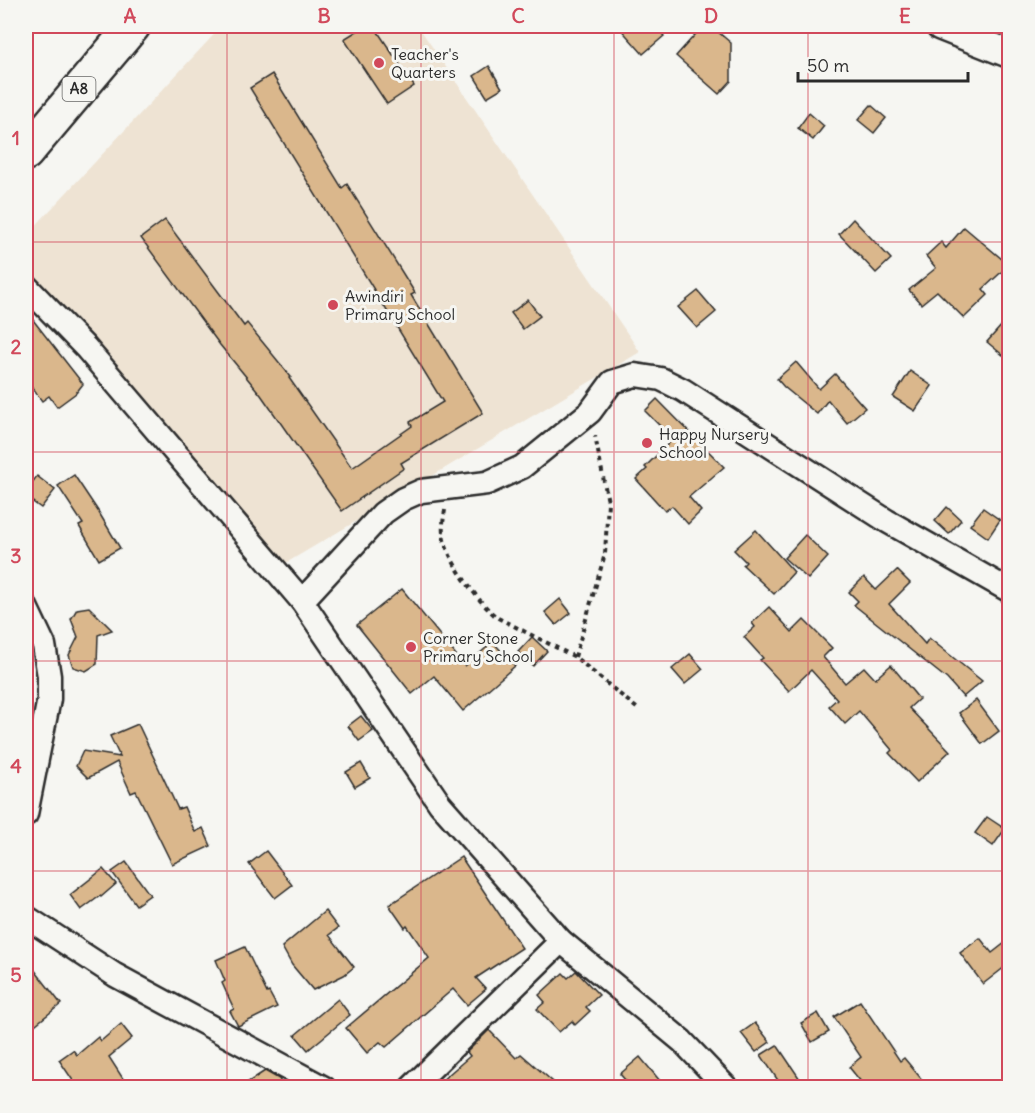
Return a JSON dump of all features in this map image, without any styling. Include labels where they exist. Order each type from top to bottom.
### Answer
[{"type":"main road","name":"A8","points":[[26,153],[133,26]]},
{"type":"street","points":[[940,26],[1010,54]]},
{"type":"street","points":[[26,286],[86,348],[302,601],[440,804],[561,941],[682,1041],[728,1088]]},
{"type":"street","points":[[302,601],[383,513],[403,499],[421,491],[487,483],[522,467],[590,412],[612,382],[635,375],[661,379],[683,390],[887,521],[1010,591]]},
{"type":"street","points":[[26,607],[44,645],[49,676],[49,699],[26,814]]},
{"type":"street","points":[[26,917],[115,975],[324,1088]]},
{"type":"street","points":[[411,1088],[561,941]]},
{"type":"path","points":[[575,657],[605,554],[608,502],[590,412]]},
{"type":"path","points":[[447,488],[442,534],[448,552],[488,611],[575,657],[639,710]]},
{"type":"shaded area","name":"Awindiri Primary School","points":[[222,26],[418,26],[640,352],[281,566],[91,338],[26,271],[26,236]]},
{"type":"building","name":"Teacher's Quarters","points":[[365,26],[374,26],[414,86],[387,104],[344,39]]},
{"type":"building","points":[[618,26],[655,26],[664,36],[643,54]]},
{"type":"building","points":[[703,26],[711,26],[731,43],[731,81],[719,94],[676,56]]},
{"type":"building","points":[[489,66],[502,88],[487,97],[474,76]]},
{"type":"building","points":[[272,74],[342,188],[347,184],[415,293],[411,295],[483,413],[401,463],[404,468],[342,511],[261,395],[220,345],[141,238],[165,220],[244,326],[247,323],[291,377],[289,378],[352,468],[412,426],[410,422],[443,402],[250,88]]},
{"type":"building","points":[[871,105],[886,118],[874,133],[858,120]]},
{"type":"building","points":[[809,113],[824,126],[813,140],[798,128]]},
{"type":"building","points":[[853,219],[891,259],[876,273],[839,234]]},
{"type":"building","points":[[964,227],[1009,265],[983,289],[988,295],[964,318],[937,291],[921,304],[909,290],[936,268],[926,256],[941,242],[946,248]]},
{"type":"building","points":[[698,291],[716,312],[697,328],[678,307]]},
{"type":"building","points":[[528,300],[540,316],[523,329],[511,313]]},
{"type":"building","points":[[26,311],[83,384],[76,393],[57,407],[49,396],[42,401],[26,380]]},
{"type":"building","points":[[1010,316],[1010,361],[987,342]]},
{"type":"building","points":[[796,362],[819,389],[835,374],[865,408],[847,423],[828,400],[817,414],[777,379]]},
{"type":"building","points":[[910,371],[932,386],[915,411],[893,397]]},
{"type":"building","points":[[657,399],[724,467],[689,497],[701,511],[688,524],[672,506],[665,511],[636,479],[673,439],[645,411]]},
{"type":"building","points":[[74,475],[120,548],[99,560],[79,526],[83,524],[58,486]]},
{"type":"building","points":[[37,476],[55,490],[41,508],[26,497],[26,491]]},
{"type":"building","points":[[947,507],[961,520],[949,534],[935,521]]},
{"type":"building","points":[[983,508],[1000,520],[988,538],[970,525]]},
{"type":"building","points":[[756,530],[794,572],[774,594],[743,565],[746,562],[734,550]]},
{"type":"building","points":[[805,535],[828,557],[808,579],[784,558]]},
{"type":"building","points":[[897,570],[910,583],[889,604],[925,644],[929,638],[982,681],[963,697],[947,679],[854,605],[858,601],[849,592],[864,577],[876,590]]},
{"type":"building","points":[[402,589],[465,666],[493,642],[515,666],[463,711],[434,676],[412,694],[357,625]]},
{"type":"building","points":[[560,599],[571,613],[556,625],[545,612]]},
{"type":"building","points":[[89,607],[112,630],[98,635],[97,664],[86,671],[73,667],[69,655],[78,637],[71,619],[77,609]]},
{"type":"building","points":[[769,607],[792,632],[804,620],[832,648],[823,657],[845,683],[864,667],[875,679],[891,665],[919,699],[909,708],[950,751],[917,782],[889,753],[892,750],[859,711],[845,724],[829,706],[837,699],[811,670],[789,691],[760,660],[763,658],[744,637],[755,627],[752,623]]},
{"type":"building","points":[[532,637],[547,651],[533,666],[518,652]]},
{"type":"building","points":[[690,654],[703,669],[685,684],[672,669]]},
{"type":"building","points":[[976,700],[999,731],[982,744],[959,713]]},
{"type":"building","points":[[361,716],[373,731],[359,741],[348,726]]},
{"type":"building","points":[[138,724],[178,809],[184,807],[195,832],[203,828],[211,846],[172,864],[136,791],[131,793],[117,762],[88,778],[76,766],[83,751],[120,757],[110,736]]},
{"type":"building","points":[[361,763],[370,778],[355,787],[346,772]]},
{"type":"building","points":[[987,817],[1005,829],[993,846],[975,833]]},
{"type":"building","points":[[266,851],[292,885],[275,898],[249,864]]},
{"type":"building","points":[[461,857],[522,948],[476,978],[486,989],[467,1005],[453,989],[386,1047],[380,1042],[367,1053],[346,1028],[429,958],[389,905]]},
{"type":"building","points":[[126,862],[150,895],[136,905],[112,872]]},
{"type":"building","points":[[103,869],[116,884],[81,910],[70,895]]},
{"type":"building","points":[[325,911],[338,928],[329,935],[354,967],[344,975],[313,990],[292,965],[282,947]]},
{"type":"building","points":[[980,938],[992,953],[1010,939],[1010,963],[983,984],[960,953]]},
{"type":"building","points":[[245,947],[267,993],[269,992],[277,1007],[238,1026],[230,1011],[234,1009],[222,983],[225,981],[216,960]]},
{"type":"building","points":[[26,959],[61,1004],[26,1032]]},
{"type":"building","points":[[576,971],[599,995],[586,1007],[590,1011],[575,1025],[572,1021],[559,1032],[537,1009],[545,1002],[539,995],[563,973],[568,978]]},
{"type":"building","points":[[338,999],[350,1015],[308,1050],[295,1035]]},
{"type":"building","points":[[860,1001],[900,1061],[904,1058],[929,1088],[866,1088],[849,1067],[861,1057],[834,1017]]},
{"type":"building","points":[[818,1013],[829,1032],[812,1042],[801,1023]]},
{"type":"building","points":[[755,1023],[770,1042],[756,1052],[741,1033]]},
{"type":"building","points":[[121,1024],[132,1038],[109,1057],[129,1088],[78,1088],[59,1060],[73,1050],[77,1055],[98,1037],[101,1041]]},
{"type":"building","points":[[489,1030],[516,1058],[521,1054],[560,1088],[433,1088],[470,1056],[467,1052]]},
{"type":"building","points":[[777,1045],[806,1088],[783,1088],[761,1055]]},
{"type":"building","points":[[640,1057],[666,1088],[632,1088],[620,1074]]},
{"type":"building","points":[[265,1071],[279,1079],[284,1088],[239,1088]]},
{"type":"place","name":"Teacher's Quarters","points":[[379,63]]},
{"type":"place","name":"Awindiri Primary School","points":[[333,305]]},
{"type":"place","name":"Happy Nursery School","points":[[647,443]]},
{"type":"place","name":"Corner Stone Primary School","points":[[411,647]]}]
